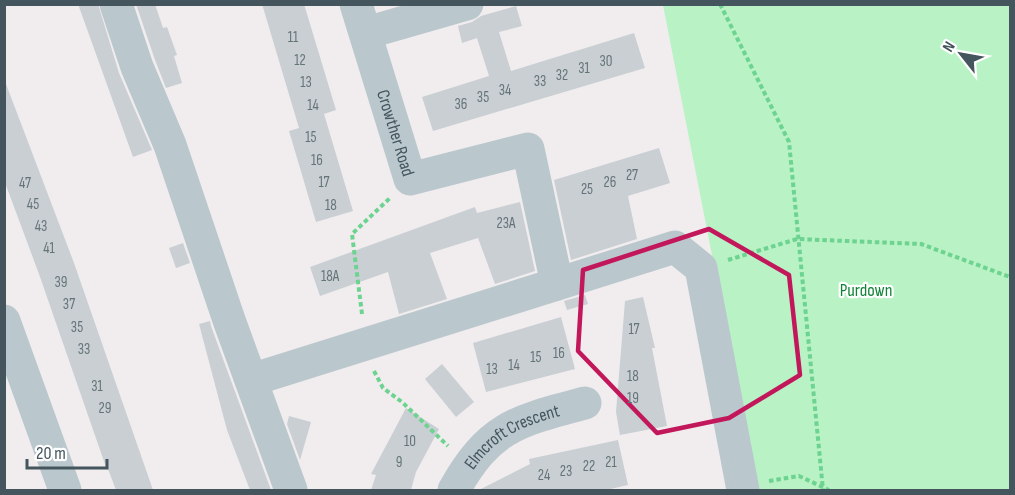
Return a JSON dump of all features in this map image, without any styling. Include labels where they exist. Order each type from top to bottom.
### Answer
[{"type":"street","points":[[116,4],[137,67],[170,145],[291,490]]},
{"type":"street","points":[[361,19],[466,4]]},
{"type":"street","name":"Crowther Road","points":[[361,19],[410,179],[528,149],[557,284]]},
{"type":"street","points":[[251,380],[675,247],[701,268],[742,488]]},
{"type":"street","points":[[4,321],[64,490]]},
{"type":"street","name":"Elmcroft Crescent","points":[[462,478],[495,437],[510,426],[528,418],[585,403]]},
{"type":"path","points":[[720,4],[789,142],[823,489]]},
{"type":"path","points":[[410,179],[352,234],[366,344],[369,361],[383,388],[402,402],[428,429],[462,478]]},
{"type":"path","points":[[701,268],[797,239],[921,244],[1011,278]]},
{"type":"path","points":[[742,488],[799,476],[829,490]]},
{"type":"highlighted area","points":[[709,229],[789,275],[800,375],[729,418],[657,433],[578,351],[583,270]]},
{"type":"green space","name":"Purdown","points":[[663,5],[1010,5],[1010,490],[758,490]]},
{"type":"building","points":[[78,4],[98,4],[119,73],[152,150],[133,157]]},
{"type":"building","points":[[136,4],[155,4],[163,28],[167,27],[177,55],[174,56],[182,83],[166,88]]},
{"type":"building","points":[[262,4],[304,4],[336,110],[324,114],[353,211],[316,222],[289,131],[299,128]]},
{"type":"building","points":[[516,6],[522,26],[499,32],[511,71],[634,33],[645,68],[433,131],[422,97],[489,76],[477,38],[462,43],[458,26],[472,22],[481,16]]},
{"type":"building","points":[[6,84],[74,263],[153,490],[116,490],[107,470],[4,180],[4,85]]},
{"type":"building","points":[[659,148],[670,183],[628,196],[637,239],[571,260],[554,180]]},
{"type":"building","points":[[520,202],[535,271],[495,284],[478,238],[430,253],[447,299],[399,314],[388,272],[320,296],[310,267],[475,207],[477,213]]},
{"type":"building","points":[[183,243],[190,263],[176,268],[169,248]]},
{"type":"building","points":[[585,295],[588,304],[567,310],[564,301]]},
{"type":"building","points":[[643,297],[655,348],[652,348],[667,426],[620,435],[616,412],[625,301]]},
{"type":"building","points":[[561,317],[575,369],[486,392],[473,343]]},
{"type":"building","points":[[210,321],[271,490],[250,490],[227,430],[199,324]]},
{"type":"building","points":[[442,364],[474,402],[456,417],[425,379]]},
{"type":"building","points":[[406,408],[439,429],[416,472],[411,490],[371,490],[376,475],[371,474]]},
{"type":"building","points":[[289,416],[311,422],[300,460],[287,424]]},
{"type":"building","points":[[618,440],[628,485],[606,490],[479,490],[530,464],[529,459]]}]
